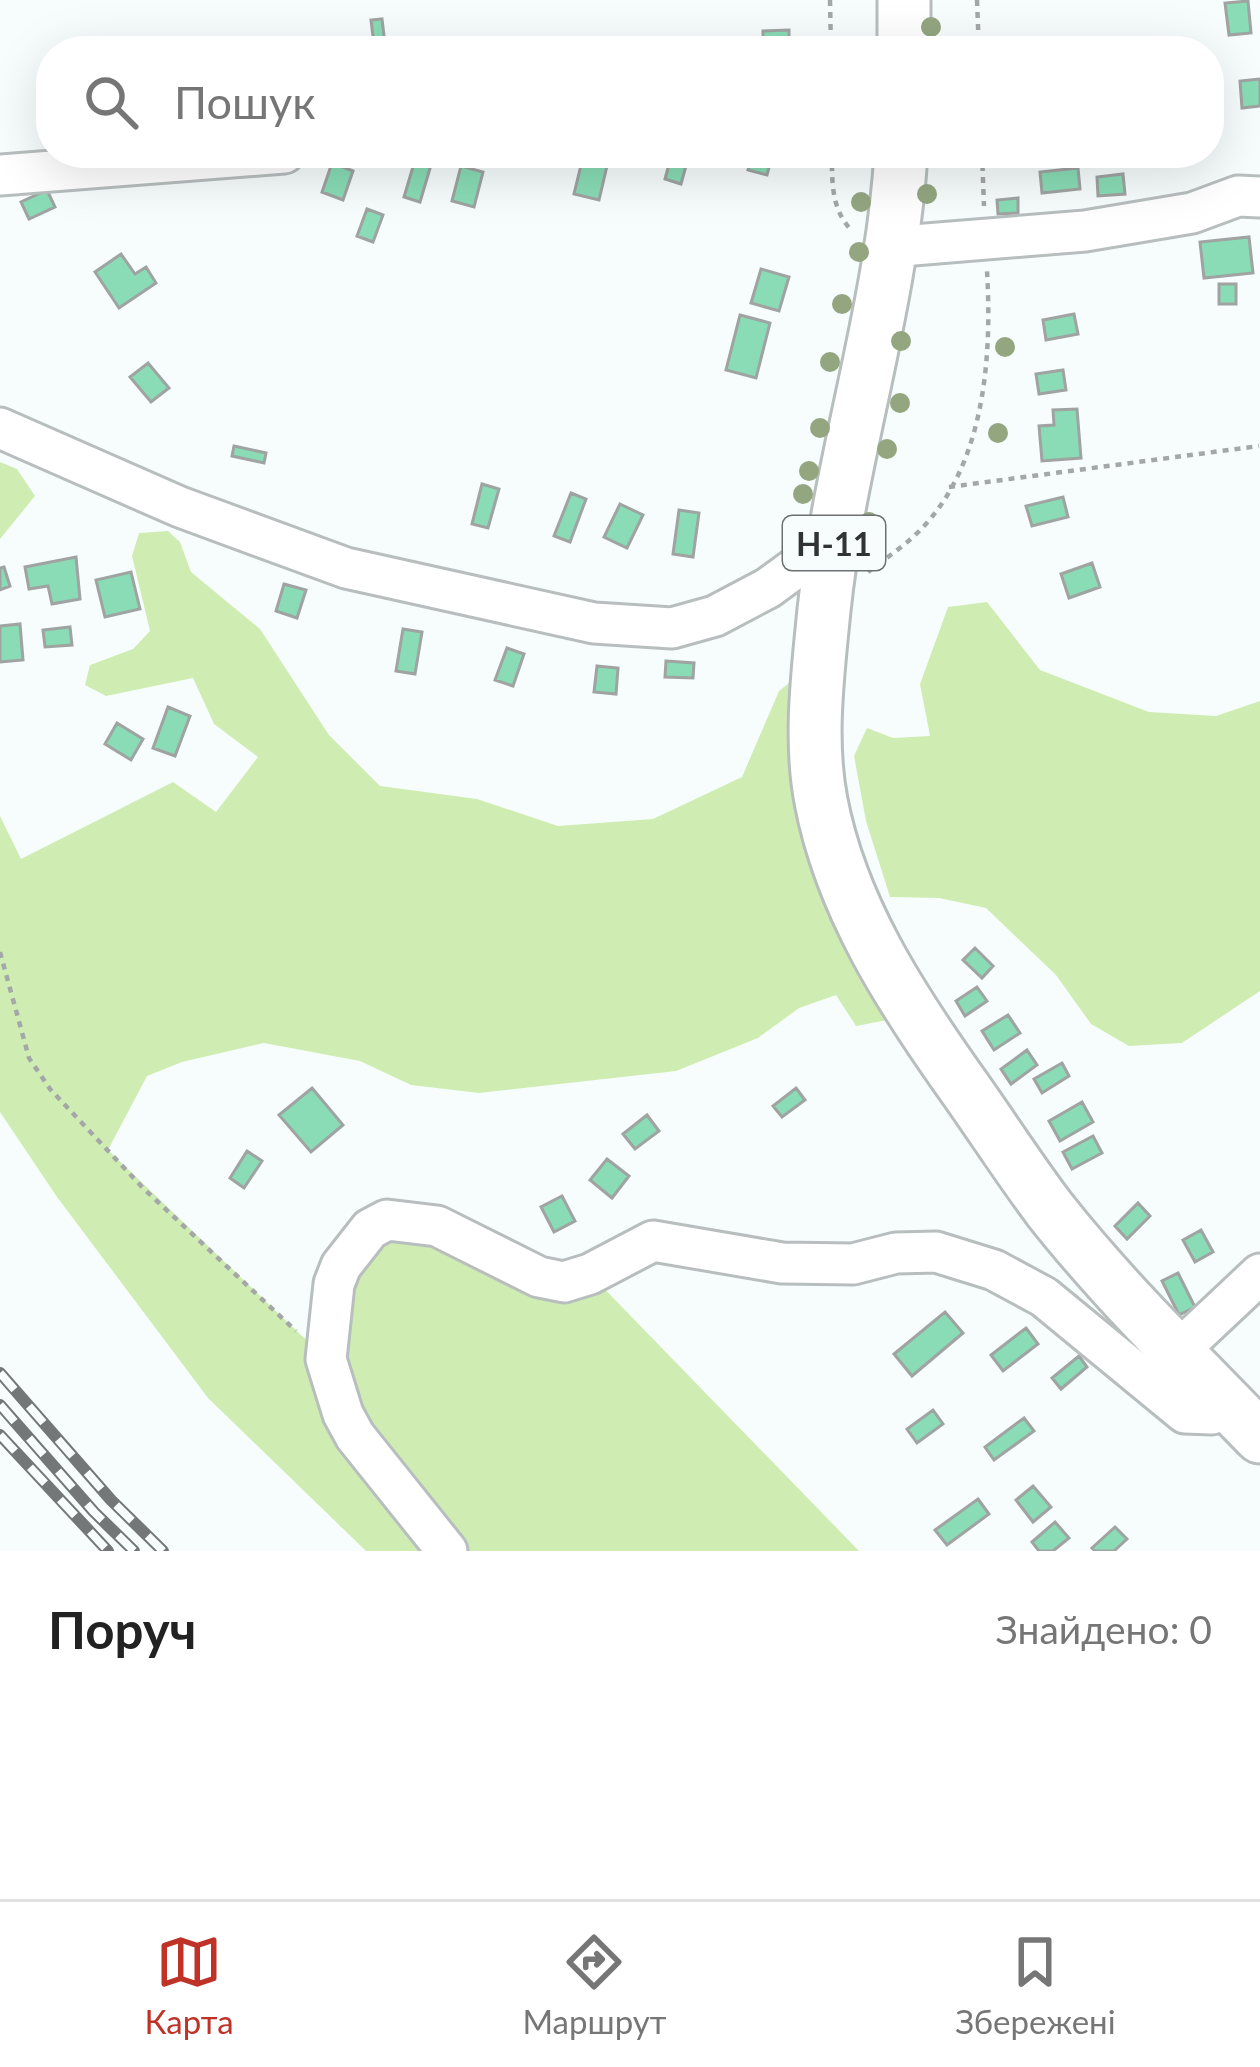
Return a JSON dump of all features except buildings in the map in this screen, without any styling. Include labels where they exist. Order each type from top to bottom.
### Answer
[{"type":"main road","points":[[904,0],[904,36]]},
{"type":"main road","name":"Н-11","points":[[899,168],[825,604],[816,753],[820,796],[844,884],[913,1015],[1051,1211],[1245,1422]]},
{"type":"street","points":[[0,175],[90,168]]},
{"type":"street","points":[[889,247],[1085,231],[1192,213],[1238,196],[1260,197]]},
{"type":"street","points":[[0,428],[180,507],[346,568],[594,623],[672,628],[715,616],[768,588],[835,539]]},
{"type":"street","points":[[447,1551],[355,1436],[326,1359],[334,1284],[341,1266],[370,1228],[387,1220],[407,1220],[461,1236],[539,1277],[564,1282],[590,1274],[653,1241],[782,1263],[853,1264],[896,1252],[936,1252],[994,1270],[1044,1297],[1185,1413],[1245,1422]]},
{"type":"street","points":[[1177,1352],[1260,1274]]},
{"type":"path","points":[[830,0],[830,36]]},
{"type":"path","points":[[977,0],[978,36]]},
{"type":"path","points":[[832,168],[839,218],[854,234],[889,247]]},
{"type":"path","points":[[825,604],[926,524],[967,458],[990,319],[983,168]]},
{"type":"path","points":[[949,487],[1259,446]]},
{"type":"path","points":[[0,952],[29,1058],[50,1089],[143,1188],[326,1359]]},
{"type":"green space","points":[[0,462],[17,469],[35,496],[0,539]]},
{"type":"green space","points":[[168,531],[180,542],[191,572],[260,629],[329,735],[380,786],[477,799],[558,826],[653,819],[742,777],[779,691],[819,659],[816,753],[913,1015],[856,1026],[836,995],[799,1008],[758,1038],[676,1071],[479,1093],[411,1085],[360,1061],[264,1043],[182,1062],[147,1076],[108,1150],[325,1358],[370,1229],[590,1274],[859,1551],[366,1551],[208,1398],[57,1197],[0,1112],[0,816],[21,859],[173,782],[216,812],[258,757],[214,724],[193,678],[106,696],[85,685],[90,665],[133,649],[150,631],[132,556],[139,533]]},
{"type":"green space","points":[[987,602],[1040,670],[1149,712],[1216,716],[1260,701],[1260,991],[1182,1043],[1129,1046],[1091,1024],[1056,975],[986,908],[939,898],[890,897],[866,821],[854,756],[867,728],[893,738],[930,736],[920,684],[948,607]]},
{"type":"railway","points":[[0,1373],[111,1500],[163,1551]]},
{"type":"railway","points":[[0,1405],[134,1551]]},
{"type":"railway","points":[[0,1435],[108,1551]]}]
